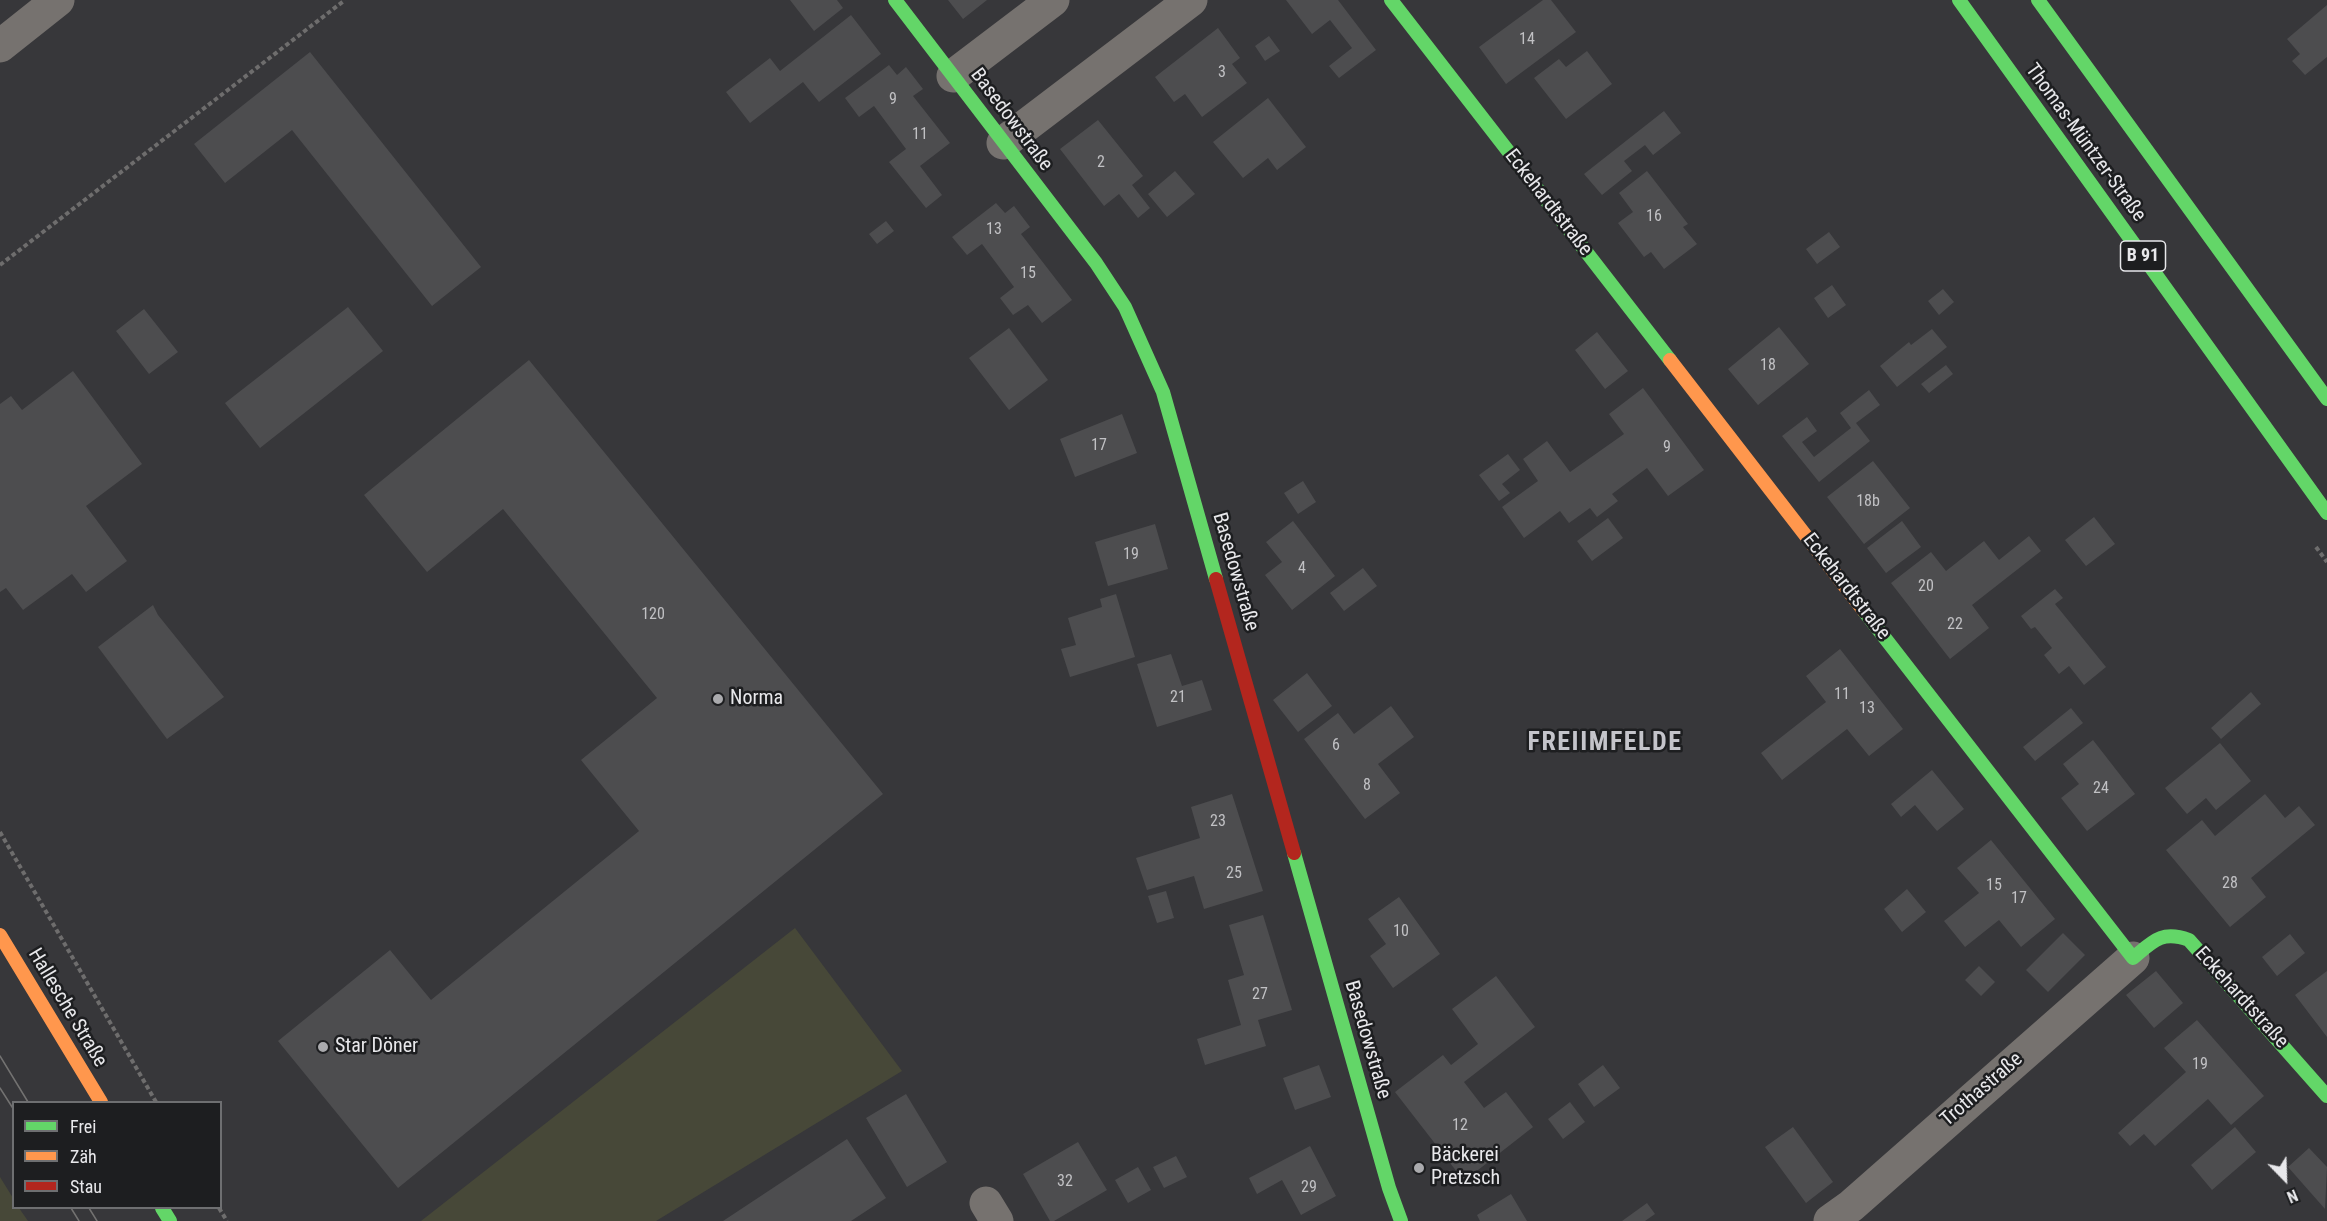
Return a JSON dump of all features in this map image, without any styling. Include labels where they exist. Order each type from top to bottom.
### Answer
[{"type":"street","points":[[0,46],[58,0]]},
{"type":"street","name":"Basedowstraße","points":[[895,0],[1096,263],[1125,307],[1163,392],[1389,1188],[1401,1221]]},
{"type":"street","points":[[953,76],[1053,0]]},
{"type":"street","points":[[1004,143],[1191,0]]},
{"type":"street","name":"Eckehardtstraße","points":[[1391,0],[2133,958],[2159,937],[2174,934],[2189,940],[2327,1096]]},
{"type":"street","name":"Thomas-Müntzer-Straße","points":[[1959,0],[2327,513]]},
{"type":"street","points":[[2038,0],[2327,399]]},
{"type":"street","name":"Hallesche Straße","points":[[0,935],[100,1101]]},
{"type":"street","name":"Trothastraße","points":[[1830,1221],[1851,1206],[2133,958]]},
{"type":"path","points":[[0,265],[345,0]]},
{"type":"path","points":[[0,832],[155,1101]]},
{"type":"green space","points":[[795,928],[902,1071],[656,1221],[421,1221]]},
{"type":"green space","points":[[0,1177],[12,1196],[12,1209],[20,1209],[28,1221],[0,1221]]},
{"type":"building","points":[[790,0],[837,0],[843,8],[814,31]]},
{"type":"building","points":[[948,0],[987,0],[963,19]]},
{"type":"building","points":[[1286,0],[1338,0],[1376,50],[1339,78],[1329,66],[1352,48],[1330,20],[1312,34]]},
{"type":"building","points":[[1543,0],[1551,0],[1576,32],[1506,84],[1479,47]]},
{"type":"building","points":[[2327,5],[2327,57],[2305,75],[2292,61],[2300,54],[2287,39]]},
{"type":"building","points":[[851,15],[881,54],[819,102],[803,82],[750,123],[726,92],[770,58],[780,71]]},
{"type":"building","points":[[1218,28],[1240,58],[1232,64],[1247,83],[1202,117],[1185,94],[1174,102],[1155,77]]},
{"type":"building","points":[[1269,36],[1280,51],[1265,61],[1255,46]]},
{"type":"building","points":[[1587,51],[1612,84],[1566,119],[1534,78],[1559,59],[1566,67]]},
{"type":"building","points":[[310,52],[481,267],[432,306],[292,130],[225,183],[194,144]]},
{"type":"building","points":[[889,65],[897,75],[906,67],[923,89],[913,96],[950,143],[920,166],[942,195],[926,208],[889,162],[906,149],[874,106],[859,117],[845,98]]},
{"type":"building","points":[[1268,98],[1306,147],[1277,170],[1268,158],[1243,178],[1213,142]]},
{"type":"building","points":[[1664,111],[1681,133],[1653,155],[1645,145],[1624,161],[1632,171],[1602,195],[1584,174]]},
{"type":"building","points":[[1098,120],[1143,176],[1132,185],[1150,208],[1138,218],[1119,194],[1104,206],[1060,149]]},
{"type":"building","points":[[1175,171],[1195,194],[1167,217],[1148,194]]},
{"type":"building","points":[[1647,171],[1688,224],[1683,227],[1697,244],[1664,269],[1651,252],[1644,257],[1618,223],[1633,212],[1619,193]]},
{"type":"building","points":[[996,203],[1005,213],[1014,206],[1030,227],[1021,234],[1072,300],[1042,323],[1028,305],[1013,315],[1000,298],[1014,287],[982,244],[967,255],[952,237]]},
{"type":"building","points":[[886,221],[894,231],[877,244],[869,234]]},
{"type":"building","points":[[1829,232],[1840,247],[1817,264],[1806,249]]},
{"type":"building","points":[[1832,285],[1846,305],[1828,318],[1814,298]]},
{"type":"building","points":[[1943,289],[1954,302],[1939,315],[1928,301]]},
{"type":"building","points":[[348,307],[383,351],[260,448],[225,403]]},
{"type":"building","points":[[144,309],[178,352],[149,374],[116,331]]},
{"type":"building","points":[[1779,327],[1809,364],[1758,405],[1728,369]]},
{"type":"building","points":[[1009,328],[1048,380],[1009,410],[969,358]]},
{"type":"building","points":[[1932,329],[1947,347],[1897,387],[1880,366],[1909,342],[1911,345]]},
{"type":"building","points":[[1597,332],[1628,371],[1605,389],[1575,350]]},
{"type":"building","points":[[529,360],[883,794],[398,1188],[278,1041],[390,950],[431,1000],[639,831],[581,760],[657,698],[503,509],[427,572],[364,495]]},
{"type":"building","points":[[1946,365],[1953,374],[1929,393],[1921,384]]},
{"type":"building","points":[[73,371],[142,464],[86,506],[127,561],[86,592],[72,574],[23,610],[6,588],[0,592],[0,404],[11,396],[22,410]]},
{"type":"building","points":[[1643,388],[1704,470],[1668,496],[1647,468],[1612,494],[1618,501],[1597,517],[1590,508],[1569,523],[1560,511],[1524,538],[1502,507],[1538,481],[1523,459],[1547,441],[1570,472],[1624,434],[1609,414]]},
{"type":"building","points":[[1869,390],[1880,405],[1856,423],[1870,441],[1819,482],[1782,436],[1807,417],[1817,431],[1802,442],[1814,457],[1851,428],[1840,413]]},
{"type":"building","points":[[1122,414],[1137,453],[1075,477],[1060,439]]},
{"type":"building","points":[[1508,454],[1520,470],[1502,484],[1510,493],[1499,501],[1479,475]]},
{"type":"building","points":[[1873,461],[1910,508],[1864,544],[1827,497]]},
{"type":"building","points":[[1303,481],[1316,502],[1298,514],[1284,493]]},
{"type":"building","points":[[2094,517],[2115,544],[2086,566],[2065,540]]},
{"type":"building","points":[[1608,518],[1623,538],[1592,561],[1577,541]]},
{"type":"building","points":[[1293,521],[1335,576],[1292,610],[1265,575],[1282,562],[1266,542]]},
{"type":"building","points":[[1902,521],[1921,547],[1886,573],[1867,548]]},
{"type":"building","points":[[1155,524],[1168,569],[1108,586],[1095,542]]},
{"type":"building","points":[[2029,536],[2041,551],[1972,605],[1989,628],[1950,659],[1891,583],[1931,552],[1946,571],[1984,541],[1999,560]]},
{"type":"building","points":[[1363,568],[1377,586],[1344,611],[1330,593]]},
{"type":"building","points":[[2055,589],[2063,598],[2055,604],[2106,667],[2084,685],[2069,666],[2059,674],[2044,655],[2052,648],[2035,627],[2031,629],[2021,616]]},
{"type":"building","points":[[1116,594],[1135,657],[1070,677],[1061,649],[1076,645],[1068,618],[1102,607],[1100,599]]},
{"type":"building","points":[[153,605],[158,615],[224,697],[167,739],[98,647]]},
{"type":"building","points":[[1840,649],[1903,729],[1869,756],[1847,729],[1782,780],[1761,753],[1826,702],[1806,676]]},
{"type":"building","points":[[1171,654],[1182,686],[1202,680],[1212,710],[1157,727],[1137,664]]},
{"type":"building","points":[[1307,673],[1332,706],[1298,732],[1273,700]]},
{"type":"building","points":[[2251,692],[2261,704],[2221,739],[2211,728]]},
{"type":"building","points":[[1391,706],[1414,737],[1378,764],[1400,793],[1365,819],[1304,739],[1338,713],[1354,734]]},
{"type":"building","points":[[2071,708],[2083,723],[2035,761],[2023,747]]},
{"type":"building","points":[[2093,740],[2135,794],[2087,831],[2061,798],[2079,784],[2063,764]]},
{"type":"building","points":[[2220,743],[2251,781],[2216,810],[2206,798],[2187,814],[2165,788]]},
{"type":"building","points":[[1932,770],[1964,809],[1937,831],[1915,805],[1901,817],[1891,804]]},
{"type":"building","points":[[1232,794],[1263,891],[1204,909],[1194,876],[1147,890],[1136,858],[1200,838],[1191,807]]},
{"type":"building","points":[[2265,794],[2285,818],[2299,806],[2315,825],[2251,878],[2266,897],[2230,927],[2166,850],[2202,820],[2215,836]]},
{"type":"building","points":[[1991,840],[2055,919],[2021,947],[1999,920],[1965,947],[1944,921],[1979,893],[1957,868]]},
{"type":"building","points":[[1907,889],[1926,912],[1902,932],[1884,909]]},
{"type":"building","points":[[1166,891],[1174,918],[1157,923],[1148,896]]},
{"type":"building","points":[[1399,897],[1440,954],[1393,988],[1370,956],[1386,944],[1368,919]]},
{"type":"building","points":[[1263,915],[1292,1010],[1258,1020],[1266,1046],[1205,1065],[1197,1039],[1241,1025],[1228,980],[1244,975],[1229,925]]},
{"type":"building","points":[[2063,933],[2085,955],[2048,992],[2026,970]]},
{"type":"building","points":[[2290,934],[2305,953],[2277,976],[2262,957]]},
{"type":"building","points":[[1979,966],[1995,982],[1981,996],[1965,980]]},
{"type":"building","points":[[2156,971],[2183,1003],[2154,1028],[2126,995]]},
{"type":"building","points":[[2327,971],[2327,1037],[2295,995]]},
{"type":"building","points":[[1496,976],[1535,1027],[1464,1082],[1484,1108],[1506,1092],[1533,1127],[1464,1181],[1395,1092],[1443,1055],[1451,1065],[1478,1044],[1452,1009]]},
{"type":"building","points":[[2197,1020],[2264,1096],[2231,1125],[2208,1099],[2155,1146],[2144,1134],[2130,1146],[2118,1133],[2186,1072],[2164,1048]]},
{"type":"building","points":[[1319,1065],[1331,1097],[1295,1110],[1283,1078]]},
{"type":"building","points":[[1603,1065],[1620,1088],[1594,1107],[1578,1084]]},
{"type":"building","points":[[906,1094],[947,1162],[907,1187],[866,1118]]},
{"type":"building","points":[[1570,1102],[1585,1122],[1563,1139],[1548,1119]]},
{"type":"building","points":[[1793,1127],[1833,1182],[1806,1203],[1765,1147]]},
{"type":"building","points":[[2235,1127],[2256,1152],[2212,1190],[2191,1165]]},
{"type":"building","points":[[847,1139],[886,1198],[851,1221],[723,1221]]},
{"type":"building","points":[[1078,1142],[1107,1190],[1054,1221],[1050,1221],[1023,1174]]},
{"type":"building","points":[[1310,1146],[1336,1196],[1301,1215],[1282,1180],[1257,1194],[1249,1178]]},
{"type":"building","points":[[2309,1148],[2327,1167],[2325,1209],[2288,1167]]},
{"type":"building","points":[[1176,1156],[1187,1177],[1164,1188],[1153,1167]]},
{"type":"building","points":[[1138,1167],[1151,1190],[1128,1203],[1115,1180]]},
{"type":"building","points":[[1511,1194],[1527,1221],[1480,1221],[1477,1215]]},
{"type":"building","points":[[1647,1203],[1655,1214],[1645,1221],[1622,1221]]},
{"type":"tram line","points":[[0,1056],[27,1101]]},
{"type":"tram line","points":[[0,1088],[12,1107]]},
{"type":"tram line","points":[[72,1209],[79,1221]]},
{"type":"tram line","points":[[90,1209],[97,1221]]},
{"type":"traffic: fast","points":[[895,0],[1096,263],[1125,307],[1163,392],[1216,579]]},
{"type":"traffic: fast","points":[[1391,0],[1670,360]]},
{"type":"traffic: fast","points":[[1959,0],[2327,513]]},
{"type":"traffic: fast","points":[[2038,0],[2327,399]]},
{"type":"traffic: fast","points":[[1864,611],[2133,958],[2158,939],[2172,936],[2189,940],[2327,1096]]},
{"type":"traffic: fast","points":[[1294,853],[1389,1188],[1401,1221]]},
{"type":"traffic: fast","points":[[163,1209],[170,1221]]},
{"type":"traffic: slow","points":[[1670,360],[1864,611]]},
{"type":"traffic: slow","points":[[0,935],[100,1101]]},
{"type":"traffic: jam","points":[[1216,579],[1294,853]]},
{"type":"place","name":"Norma","points":[[718,699]]},
{"type":"place","name":"Star Döner","points":[[323,1047]]},
{"type":"place","name":"Bäckerei Pretzsch","points":[[1419,1168]]},
{"type":"district","name":"FREIIMFELDE","points":[[1605,743]]}]
